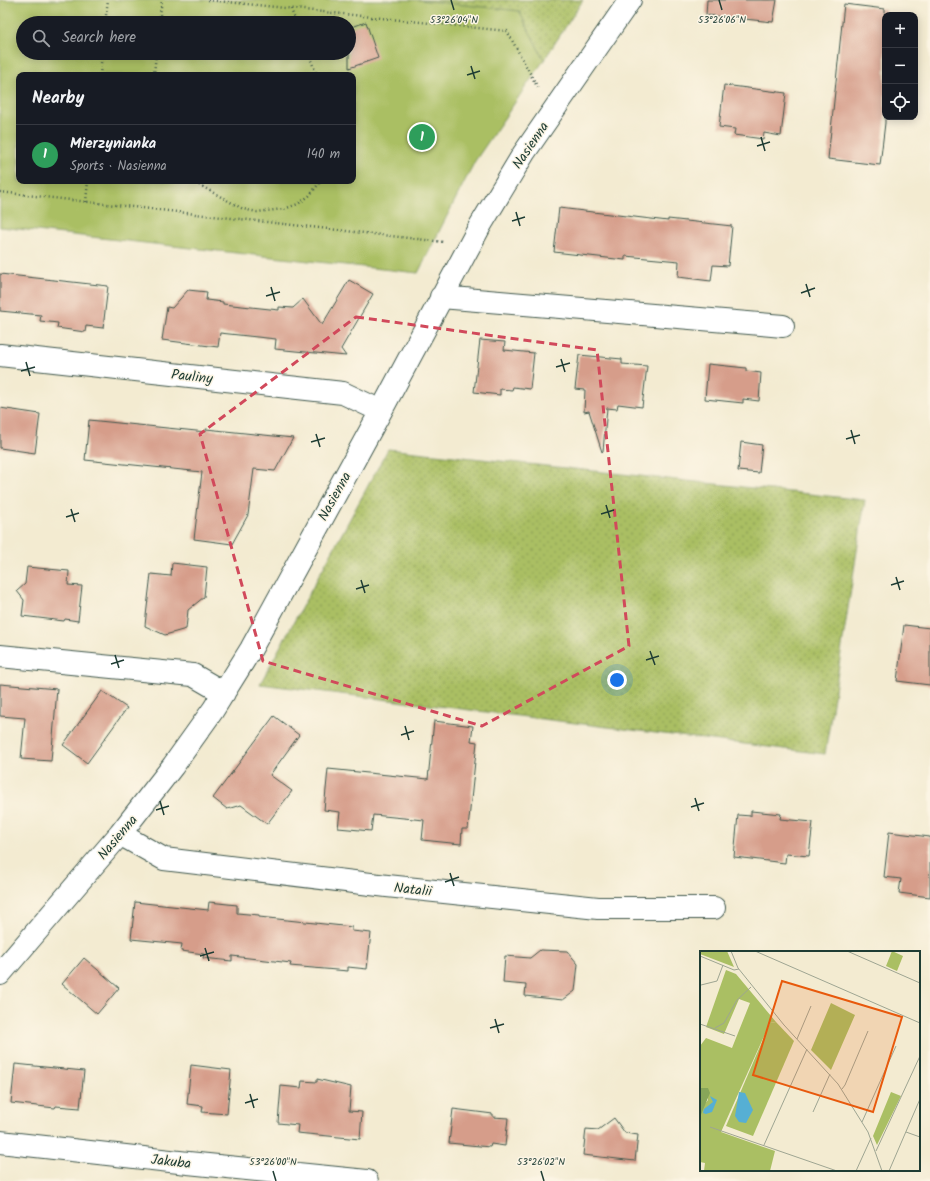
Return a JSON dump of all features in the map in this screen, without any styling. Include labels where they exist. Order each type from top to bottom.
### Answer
[{"type":"street","name":"Nasienna","points":[[0,974],[120,834],[153,793],[195,737],[224,693],[251,649],[480,226],[515,168],[630,0]]},
{"type":"street","points":[[441,297],[783,326]]},
{"type":"street","name":"Pauliny","points":[[0,355],[343,393],[381,411]]},
{"type":"street","points":[[0,656],[193,675],[224,693]]},
{"type":"street","name":"Natalii","points":[[120,834],[164,859],[387,886],[598,908],[714,908]]},
{"type":"street","name":"Jakuba","points":[[0,1142],[367,1181]]},
{"type":"path","points":[[106,16],[108,0]]},
{"type":"path","points":[[160,16],[162,0]]},
{"type":"path","points":[[208,0],[507,31],[541,93]]},
{"type":"path","points":[[291,9],[294,16]]},
{"type":"path","points":[[100,72],[101,60]]},
{"type":"path","points":[[154,72],[155,60]]},
{"type":"path","points":[[311,60],[316,72]]},
{"type":"path","points":[[86,202],[88,184]]},
{"type":"path","points":[[197,184],[243,210],[257,212],[284,209],[298,204],[309,196],[319,184]]},
{"type":"path","points":[[0,192],[450,243]]},
{"type":"highlighted area","points":[[356,317],[597,350],[629,646],[482,726],[263,661],[200,434]]},
{"type":"green space","points":[[0,0],[419,0],[519,11],[544,60],[475,161],[418,273],[0,227]]},
{"type":"green space","points":[[419,0],[583,0],[544,60],[519,11]]},
{"type":"green space","points":[[388,449],[865,500],[825,754],[260,684]]},
{"type":"building","points":[[707,0],[777,0],[773,22],[706,15]]},
{"type":"building","points":[[844,4],[885,9],[885,12],[882,12],[882,120],[885,120],[885,123],[880,165],[828,159]]},
{"type":"building","points":[[366,22],[378,58],[349,68],[349,60],[356,60],[356,26]]},
{"type":"building","points":[[724,85],[786,93],[781,136],[764,133],[763,139],[734,135],[735,129],[719,127]]},
{"type":"building","points":[[559,208],[668,221],[668,219],[732,226],[728,266],[713,265],[711,281],[678,277],[679,261],[625,256],[625,260],[554,252]]},
{"type":"building","points":[[0,274],[108,286],[103,328],[86,326],[85,332],[57,328],[58,323],[40,321],[41,315],[0,311]]},
{"type":"building","points":[[349,280],[373,294],[341,349],[346,356],[275,349],[276,339],[220,333],[218,347],[162,340],[167,307],[172,308],[188,290],[207,292],[206,300],[223,302],[223,304],[279,310],[279,307],[293,308],[303,299],[322,325]]},
{"type":"building","points":[[480,340],[505,342],[504,350],[534,353],[530,389],[513,387],[512,390],[500,389],[500,395],[474,392]]},
{"type":"building","points":[[579,355],[622,359],[622,364],[647,366],[642,407],[618,404],[617,409],[607,408],[602,452],[589,411],[584,412],[585,390],[575,389]]},
{"type":"building","points":[[708,364],[746,368],[746,371],[761,373],[759,401],[743,399],[743,403],[705,399]]},
{"type":"building","points":[[0,408],[40,414],[35,453],[0,448]]},
{"type":"building","points":[[89,420],[206,432],[206,429],[293,438],[275,471],[254,469],[248,515],[232,544],[194,539],[202,472],[85,460]]},
{"type":"building","points":[[741,442],[762,445],[759,473],[738,471]]},
{"type":"building","points":[[172,563],[207,567],[204,597],[188,610],[186,629],[165,635],[145,626],[151,574],[171,576]]},
{"type":"building","points":[[27,567],[69,571],[68,585],[82,586],[78,621],[65,619],[64,621],[22,616],[24,600],[17,591],[25,584]]},
{"type":"building","points":[[904,625],[930,628],[930,685],[897,681]]},
{"type":"building","points":[[0,684],[57,689],[51,761],[21,759],[25,718],[0,716]]},
{"type":"building","points":[[102,691],[127,708],[87,763],[63,745]]},
{"type":"building","points":[[274,716],[299,735],[270,775],[292,791],[267,824],[241,805],[227,809],[213,798]]},
{"type":"building","points":[[434,721],[473,726],[471,741],[477,742],[468,829],[462,829],[461,844],[422,840],[424,820],[373,815],[371,831],[338,828],[340,812],[324,810],[328,769],[428,779]]},
{"type":"building","points":[[751,811],[781,814],[780,819],[813,822],[809,856],[786,854],[785,863],[734,857],[738,815],[751,816]]},
{"type":"building","points":[[889,832],[930,837],[930,897],[899,893],[901,879],[884,877]]},
{"type":"building","points":[[135,902],[208,910],[209,902],[237,905],[237,913],[259,915],[259,917],[352,927],[352,931],[371,933],[367,969],[348,967],[348,971],[290,966],[291,963],[232,956],[232,961],[203,958],[204,954],[181,951],[182,944],[131,939]]},
{"type":"building","points":[[540,950],[567,951],[578,964],[575,991],[563,1000],[525,996],[526,985],[503,983],[505,956],[530,958]]},
{"type":"building","points":[[84,958],[119,988],[97,1014],[62,984]]},
{"type":"building","points":[[15,1064],[84,1071],[80,1108],[56,1106],[55,1108],[11,1103]]},
{"type":"building","points":[[191,1065],[231,1070],[227,1114],[202,1112],[203,1106],[187,1104]]},
{"type":"building","points":[[317,1079],[351,1087],[349,1111],[362,1112],[360,1139],[297,1133],[298,1125],[278,1123],[281,1086],[301,1088],[302,1081],[317,1082]]},
{"type":"building","points":[[453,1109],[493,1114],[493,1117],[508,1118],[505,1146],[491,1144],[490,1147],[449,1143]]},
{"type":"building","points":[[614,1118],[625,1133],[638,1135],[635,1161],[583,1155],[586,1129],[598,1130]]},
{"type":"place","name":"Mierzynianka","points":[[422,137]]}]
